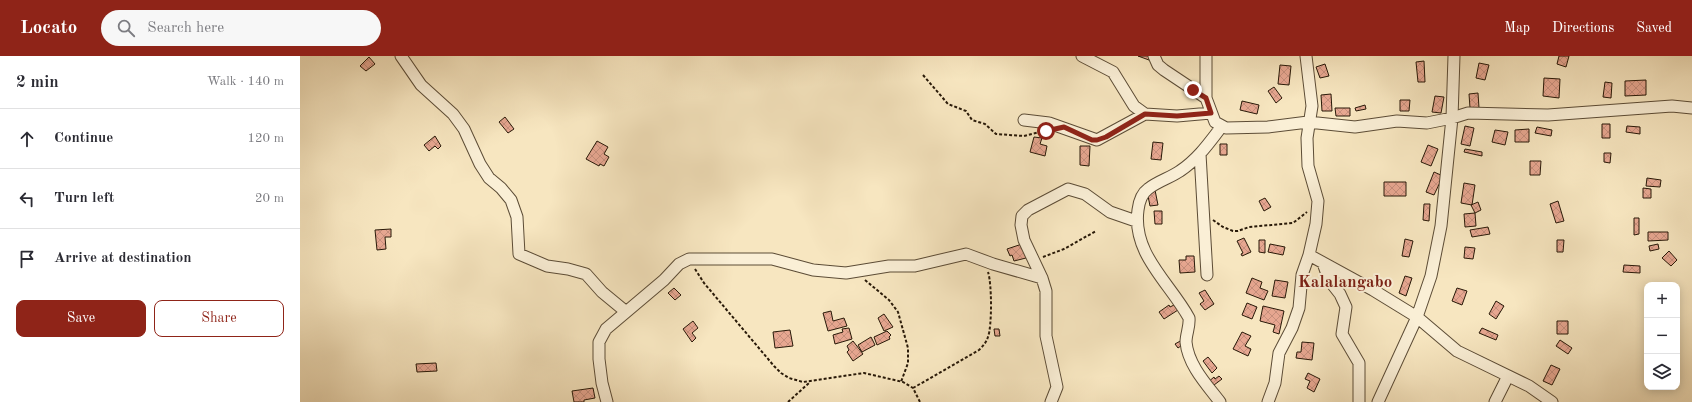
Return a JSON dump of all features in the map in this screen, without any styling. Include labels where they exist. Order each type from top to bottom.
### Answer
[{"type":"street","points":[[401,56],[421,85],[453,114],[464,128],[480,164],[489,178],[501,188],[511,200],[517,217],[519,254],[547,266],[568,269],[586,274],[602,292],[625,311]]},
{"type":"street","points":[[1082,56],[1113,72],[1134,106],[1145,114],[1177,116],[1211,113]]},
{"type":"street","points":[[1154,56],[1158,65],[1164,70],[1206,98]]},
{"type":"street","points":[[1206,56],[1206,98],[1215,122],[1226,128],[1308,122],[1354,127],[1397,121],[1426,123],[1468,113],[1548,115],[1672,106],[1692,108]]},
{"type":"street","points":[[1268,402],[1276,383],[1279,353],[1292,328],[1298,308],[1302,275],[1309,255],[1316,224],[1318,201],[1308,166],[1308,122],[1312,106],[1306,56]]},
{"type":"street","points":[[1378,402],[1417,317],[1431,276],[1441,226],[1452,118],[1454,56]]},
{"type":"street","points":[[1024,120],[1049,123],[1097,140],[1106,137],[1145,114]]},
{"type":"street","points":[[1220,402],[1197,371],[1188,352],[1186,334],[1189,318],[1150,262],[1142,246],[1136,221],[1138,204],[1145,191],[1180,171],[1200,154],[1222,126]]},
{"type":"street","points":[[1200,154],[1207,275]]},
{"type":"street","points":[[1051,402],[1057,387],[1046,336],[1046,291],[1042,278],[1022,235],[1022,216],[1028,210],[1065,190],[1085,194],[1110,212],[1136,221]]},
{"type":"street","points":[[607,402],[600,372],[599,342],[606,329],[625,311],[664,280],[679,264],[689,259],[764,258],[784,261],[826,272],[854,272],[889,266],[916,266],[963,254],[1042,278]]},
{"type":"street","points":[[1309,255],[1373,290],[1417,317],[1457,351],[1529,386],[1552,402]]},
{"type":"street","points":[[1323,263],[1329,280],[1340,294],[1346,307],[1346,316],[1342,334],[1359,363],[1359,402]]},
{"type":"street","points":[[1495,402],[1508,376]]},
{"type":"path","points":[[923,74],[948,104],[966,111],[972,120],[985,124],[996,134],[1024,136],[1046,131]]},
{"type":"path","points":[[1204,214],[1223,227],[1233,231],[1238,231],[1250,227],[1293,223],[1318,201]]},
{"type":"path","points":[[1033,261],[1064,249],[1096,231]]},
{"type":"path","points":[[689,259],[704,283],[752,342],[781,374],[797,381],[810,382],[858,373],[901,382],[913,388],[920,402]]},
{"type":"path","points":[[913,388],[979,350],[986,342],[990,331],[991,288],[990,279],[983,260]]},
{"type":"path","points":[[854,272],[889,300],[898,312],[908,348],[908,363],[901,382]]},
{"type":"path","points":[[788,402],[810,382]]},
{"type":"building","points":[[1138,56],[1150,56],[1149,60]]},
{"type":"building","points":[[1559,56],[1569,56],[1566,67],[1557,64]]},
{"type":"building","points":[[369,57],[375,64],[366,71],[360,66]]},
{"type":"building","points":[[1424,61],[1425,82],[1418,82],[1416,62]]},
{"type":"building","points":[[1479,63],[1489,65],[1485,80],[1476,78]]},
{"type":"building","points":[[1325,64],[1329,76],[1320,78],[1316,67]]},
{"type":"building","points":[[1280,65],[1291,66],[1289,85],[1278,84]]},
{"type":"building","points":[[1544,78],[1560,79],[1559,98],[1543,96]]},
{"type":"building","points":[[1646,80],[1646,95],[1625,96],[1625,81]]},
{"type":"building","points":[[1605,82],[1612,83],[1611,98],[1603,97]]},
{"type":"building","points":[[1274,87],[1282,98],[1276,103],[1268,91]]},
{"type":"building","points":[[1478,93],[1479,108],[1470,108],[1469,94]]},
{"type":"building","points":[[1331,94],[1332,111],[1322,111],[1321,95]]},
{"type":"building","points":[[1435,96],[1444,97],[1441,113],[1432,112]]},
{"type":"building","points":[[1400,100],[1410,100],[1409,111],[1400,111]]},
{"type":"building","points":[[1242,101],[1259,105],[1257,114],[1240,110]]},
{"type":"building","points":[[1365,105],[1366,109],[1356,111],[1355,108]]},
{"type":"building","points":[[1335,108],[1350,108],[1350,116],[1336,116]]},
{"type":"building","points":[[505,117],[514,129],[508,133],[499,122]]},
{"type":"building","points":[[1602,124],[1610,124],[1610,138],[1602,138]]},
{"type":"building","points":[[1465,126],[1474,128],[1470,146],[1461,144]]},
{"type":"building","points":[[1627,126],[1640,127],[1640,134],[1626,132]]},
{"type":"building","points":[[1537,127],[1552,130],[1551,136],[1535,133]]},
{"type":"building","points":[[1529,129],[1529,142],[1515,142],[1515,130]]},
{"type":"building","points":[[1495,130],[1508,132],[1505,145],[1492,142]]},
{"type":"building","points":[[435,136],[441,146],[438,149],[435,146],[429,151],[424,145]]},
{"type":"building","points":[[1034,137],[1042,138],[1040,144],[1047,146],[1045,156],[1030,152]]},
{"type":"building","points":[[597,141],[608,147],[604,154],[609,157],[604,166],[600,164],[599,166],[586,159]]},
{"type":"building","points":[[1153,142],[1163,143],[1161,160],[1151,159]]},
{"type":"building","points":[[1220,144],[1227,144],[1227,155],[1220,155]]},
{"type":"building","points":[[1428,145],[1438,149],[1431,166],[1421,162]]},
{"type":"building","points":[[1080,146],[1090,146],[1089,166],[1080,165]]},
{"type":"building","points":[[1465,149],[1482,152],[1482,156],[1464,152]]},
{"type":"building","points":[[1604,153],[1611,153],[1610,163],[1604,162]]},
{"type":"building","points":[[1530,161],[1541,161],[1540,175],[1530,175]]},
{"type":"building","points":[[1434,172],[1443,176],[1434,195],[1426,192]]},
{"type":"building","points":[[1647,178],[1661,180],[1660,187],[1646,186]]},
{"type":"building","points":[[1384,182],[1406,182],[1406,196],[1384,196]]},
{"type":"building","points":[[1464,183],[1475,185],[1472,205],[1461,203]]},
{"type":"building","points":[[1643,188],[1651,189],[1651,198],[1643,198]]},
{"type":"building","points":[[1155,190],[1158,205],[1150,206],[1147,191]]},
{"type":"building","points":[[1265,198],[1271,207],[1264,211],[1259,201]]},
{"type":"building","points":[[1558,201],[1564,221],[1556,223],[1550,204]]},
{"type":"building","points":[[1478,202],[1481,210],[1475,213],[1471,205]]},
{"type":"building","points":[[1424,204],[1430,204],[1429,221],[1423,220]]},
{"type":"building","points":[[1154,211],[1162,211],[1162,224],[1155,224]]},
{"type":"building","points":[[1475,213],[1476,226],[1465,227],[1464,214]]},
{"type":"building","points":[[1634,218],[1639,218],[1639,234],[1634,235]]},
{"type":"building","points":[[1488,227],[1490,234],[1472,237],[1470,230]]},
{"type":"building","points":[[391,229],[391,237],[385,237],[386,249],[377,250],[375,230]]},
{"type":"building","points":[[1648,232],[1668,232],[1668,240],[1648,241]]},
{"type":"building","points":[[1244,238],[1251,252],[1242,256],[1241,254],[1243,253],[1237,241]]},
{"type":"building","points":[[1405,239],[1413,241],[1409,257],[1402,256]]},
{"type":"building","points":[[1259,240],[1265,240],[1265,253],[1259,252]]},
{"type":"building","points":[[1557,240],[1564,240],[1563,252],[1557,252]]},
{"type":"building","points":[[1022,244],[1026,258],[1014,261],[1012,255],[1010,256],[1007,249]]},
{"type":"building","points":[[1270,244],[1285,247],[1283,255],[1268,252]]},
{"type":"building","points":[[1658,244],[1659,249],[1650,251],[1649,246]]},
{"type":"building","points":[[1465,247],[1475,248],[1473,259],[1464,258]]},
{"type":"building","points":[[1669,251],[1677,260],[1671,266],[1662,258]]},
{"type":"building","points":[[1186,256],[1194,256],[1195,272],[1180,273],[1179,260],[1186,260]]},
{"type":"building","points":[[1624,265],[1640,266],[1640,273],[1623,272]]},
{"type":"building","points":[[1405,276],[1412,278],[1406,296],[1399,293]]},
{"type":"building","points":[[1252,278],[1262,282],[1260,288],[1268,291],[1264,300],[1246,293]]},
{"type":"building","points":[[1275,280],[1288,282],[1285,298],[1272,296]]},
{"type":"building","points":[[674,288],[681,295],[675,300],[668,293]]},
{"type":"building","points":[[1457,288],[1467,291],[1462,305],[1452,301]]},
{"type":"building","points":[[1205,290],[1214,304],[1205,310],[1200,304],[1204,301],[1199,293]]},
{"type":"building","points":[[1496,301],[1504,306],[1496,319],[1489,314]]},
{"type":"building","points":[[1247,303],[1257,307],[1252,319],[1242,315]]},
{"type":"building","points":[[1169,305],[1170,307],[1174,305],[1178,310],[1164,319],[1159,312]]},
{"type":"building","points":[[1263,306],[1284,311],[1279,334],[1273,332],[1275,325],[1260,321]]},
{"type":"building","points":[[831,311],[833,321],[844,318],[847,326],[828,331],[823,313]]},
{"type":"building","points":[[884,314],[893,327],[884,331],[878,318]]},
{"type":"building","points":[[693,321],[698,328],[692,333],[696,338],[692,342],[683,329]]},
{"type":"building","points":[[1557,321],[1568,321],[1568,334],[1557,334]]},
{"type":"building","points":[[849,328],[852,339],[835,344],[833,335],[843,332],[842,329]]},
{"type":"building","points":[[1482,328],[1498,335],[1496,340],[1479,333]]},
{"type":"building","points":[[994,329],[999,329],[1000,336],[995,336]]},
{"type":"building","points":[[790,330],[793,346],[775,348],[773,332]]},
{"type":"building","points":[[887,331],[891,335],[889,337],[890,339],[877,345],[874,337]]},
{"type":"building","points":[[1242,332],[1251,336],[1245,346],[1251,349],[1248,356],[1233,349]]},
{"type":"building","points":[[871,337],[875,345],[862,352],[858,345]]},
{"type":"building","points":[[1182,340],[1185,343],[1178,348],[1175,344]]},
{"type":"building","points":[[1560,340],[1572,348],[1568,354],[1556,346]]},
{"type":"building","points":[[853,341],[863,354],[853,361],[847,352],[849,350],[847,346]]},
{"type":"building","points":[[1302,342],[1314,343],[1312,360],[1296,358],[1297,352],[1301,352]]},
{"type":"building","points":[[1208,357],[1217,368],[1212,373],[1203,361]]},
{"type":"building","points":[[436,363],[437,371],[417,372],[416,364]]},
{"type":"building","points":[[1551,365],[1560,369],[1552,385],[1543,381]]},
{"type":"building","points":[[1308,373],[1320,379],[1314,392],[1307,388],[1310,381],[1305,379]]},
{"type":"building","points":[[1219,376],[1222,379],[1210,388],[1207,383],[1214,377],[1215,379]]},
{"type":"building","points":[[593,388],[595,398],[584,400],[584,402],[574,402],[572,391]]},
{"type":"district","name":"Kalalangabo","points":[[1345,281]]},
{"type":"route","points":[[1046,131],[1064,127],[1092,140],[1097,140],[1106,137],[1145,114],[1177,116],[1211,113],[1206,98],[1193,90]]}]
